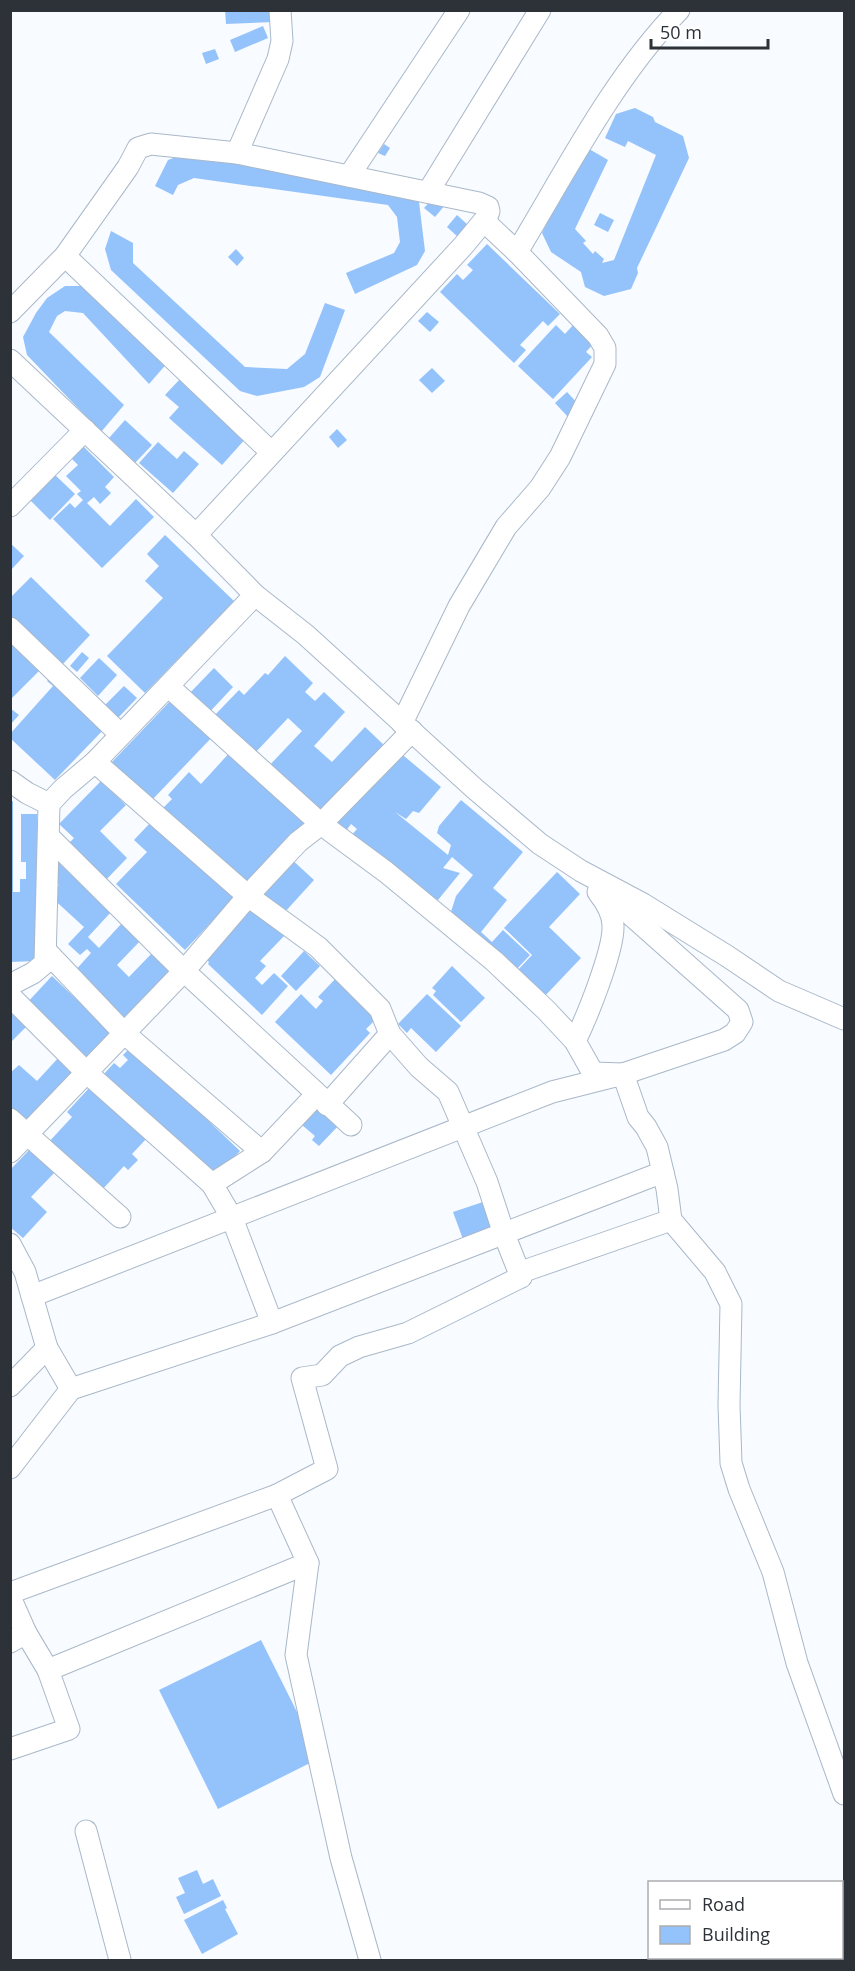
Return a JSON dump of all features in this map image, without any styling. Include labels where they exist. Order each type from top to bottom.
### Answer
[{"type":"street","points":[[237,153],[278,58],[282,41],[280,10]]},
{"type":"street","points":[[349,176],[459,10]]},
{"type":"street","points":[[428,192],[540,10]]},
{"type":"street","points":[[517,252],[606,105],[658,32],[679,10]]},
{"type":"street","points":[[10,312],[65,256],[128,167],[138,148],[151,144],[237,153],[485,205],[489,211],[484,221],[463,246],[196,535]]},
{"type":"street","points":[[10,1152],[184,971],[248,896],[298,842],[321,824],[407,727],[465,596],[506,527],[540,488],[560,458],[605,364],[605,348],[598,336],[484,221]]},
{"type":"street","points":[[65,256],[271,452]]},
{"type":"street","points":[[10,360],[196,535],[255,596],[306,635],[540,844],[581,871],[643,904],[728,956],[779,991],[844,1019]]},
{"type":"street","points":[[12,501],[85,430]]},
{"type":"street","points":[[10,985],[33,973],[45,963],[49,804],[95,762],[255,596]]},
{"type":"street","points":[[10,628],[120,734]]},
{"type":"street","points":[[168,686],[321,824],[386,872],[494,961],[575,1041],[593,1073],[623,1074]]},
{"type":"street","points":[[95,762],[248,896],[318,947],[380,1009],[390,1034],[419,1067],[448,1092],[487,1182],[521,1277]]},
{"type":"street","points":[[16,787],[49,804]]},
{"type":"street","points":[[49,837],[184,971],[351,1125]]},
{"type":"street","points":[[575,1041],[589,1010],[608,953],[613,925],[609,909],[581,871]]},
{"type":"street","points":[[32,1296],[552,1092],[623,1074],[724,1040],[735,1033],[742,1022],[738,1010],[581,871]]},
{"type":"street","points":[[46,951],[124,1033],[262,1152]]},
{"type":"street","points":[[10,996],[86,1072],[212,1184],[232,1218],[272,1323]]},
{"type":"street","points":[[212,1184],[262,1152],[322,1100],[390,1034]]},
{"type":"street","points":[[623,1074],[638,1117],[657,1147],[671,1220],[715,1272],[731,1304],[729,1405],[731,1463],[739,1489],[773,1572],[797,1663],[844,1794]]},
{"type":"street","points":[[10,1119],[120,1217]]},
{"type":"street","points":[[10,1468],[71,1389],[272,1323],[663,1172]]},
{"type":"street","points":[[10,1749],[69,1729],[48,1670],[18,1638],[10,1595],[277,1494],[327,1469],[302,1378],[321,1375],[340,1356],[359,1347],[408,1333],[521,1277],[524,1271],[671,1220]]},
{"type":"street","points":[[10,1244],[25,1272],[47,1348],[71,1389]]},
{"type":"street","points":[[10,1386],[47,1348]]},
{"type":"street","points":[[277,1494],[308,1563],[296,1655],[341,1858],[370,1960]]},
{"type":"street","points":[[48,1670],[308,1563]]},
{"type":"street","points":[[86,1831],[120,1960]]},
{"type":"building","points":[[225,10],[273,10],[274,22],[226,24]]},
{"type":"building","points":[[263,26],[268,38],[235,52],[230,40]]},
{"type":"building","points":[[215,49],[219,59],[206,64],[202,53]]},
{"type":"building","points":[[635,108],[653,117],[655,122],[683,136],[689,158],[637,268],[638,273],[631,289],[604,296],[585,287],[581,272],[551,252],[542,233],[584,146],[608,160],[575,229],[586,241],[583,243],[593,254],[595,251],[604,259],[602,263],[614,260],[656,155],[628,141],[625,147],[605,138],[616,114]]},
{"type":"building","points":[[384,144],[390,148],[385,156],[378,153]]},
{"type":"building","points":[[184,154],[409,191],[419,202],[425,251],[417,265],[355,294],[346,273],[394,253],[400,242],[397,217],[388,205],[194,178],[178,185],[173,195],[155,186],[168,160]]},
{"type":"building","points":[[435,196],[445,205],[435,217],[424,208]]},
{"type":"building","points":[[600,213],[614,220],[608,232],[594,225]]},
{"type":"building","points":[[457,215],[468,225],[458,237],[447,227]]},
{"type":"building","points":[[111,231],[133,243],[133,263],[245,367],[287,369],[305,354],[325,303],[345,310],[320,377],[304,387],[257,396],[240,391],[111,270],[105,249]]},
{"type":"building","points":[[487,244],[560,314],[548,326],[543,321],[520,345],[526,350],[514,363],[440,292],[457,274],[463,280],[473,270],[467,265]]},
{"type":"building","points":[[236,249],[244,258],[237,266],[228,257]]},
{"type":"building","points":[[65,286],[87,286],[169,361],[149,384],[83,313],[65,311],[57,316],[49,332],[124,405],[101,432],[27,355],[23,337],[36,313],[47,298]]},
{"type":"building","points":[[427,312],[439,322],[430,332],[418,321]]},
{"type":"building","points":[[574,324],[594,343],[586,352],[592,357],[553,399],[518,366],[556,325],[565,334]]},
{"type":"building","points":[[432,368],[445,381],[432,393],[419,380]]},
{"type":"building","points":[[181,378],[247,437],[222,465],[169,418],[179,407],[165,395]]},
{"type":"building","points":[[567,392],[580,406],[568,417],[555,403]]},
{"type":"building","points":[[125,420],[152,445],[135,463],[109,438]]},
{"type":"building","points":[[337,429],[347,440],[338,448],[329,437]]},
{"type":"building","points":[[158,442],[177,459],[184,451],[199,464],[173,493],[139,463]]},
{"type":"building","points":[[82,445],[114,477],[105,487],[111,493],[100,504],[94,497],[87,503],[110,526],[136,499],[154,517],[102,568],[53,519],[70,503],[75,508],[83,500],[77,494],[81,491],[66,476],[78,465],[70,457]]},
{"type":"building","points":[[54,474],[75,494],[50,520],[30,500]]},
{"type":"building","points":[[165,535],[234,601],[145,693],[107,656],[163,598],[145,581],[159,566],[147,554]]},
{"type":"building","points":[[10,543],[24,556],[10,571]]},
{"type":"building","points":[[31,577],[90,635],[61,666],[10,617],[10,598]]},
{"type":"building","points":[[10,635],[43,667],[10,700]]},
{"type":"building","points":[[82,652],[89,658],[77,672],[70,666]]},
{"type":"building","points":[[285,656],[313,683],[305,692],[315,701],[324,692],[345,712],[314,746],[332,762],[365,727],[385,746],[318,816],[267,768],[302,731],[288,718],[253,755],[213,717],[239,690],[244,695],[265,673],[268,675]]},
{"type":"building","points":[[99,658],[117,675],[98,696],[80,678]]},
{"type":"building","points":[[214,668],[233,687],[205,717],[185,698]]},
{"type":"building","points":[[52,676],[106,727],[55,780],[10,738],[10,734],[53,686],[47,681]]},
{"type":"building","points":[[124,686],[137,698],[115,721],[102,708]]},
{"type":"building","points":[[175,696],[215,734],[151,801],[111,763]]},
{"type":"building","points":[[10,708],[19,715],[10,725]]},
{"type":"building","points":[[232,750],[308,821],[248,886],[160,811],[172,799],[168,795],[189,772],[201,784]]},
{"type":"building","points":[[398,751],[441,787],[419,813],[413,811],[406,819],[395,812],[448,855],[451,845],[437,833],[439,826],[461,800],[523,852],[493,888],[507,900],[481,932],[492,942],[503,930],[530,955],[515,971],[450,915],[456,896],[473,875],[452,857],[443,868],[460,873],[438,900],[350,837],[357,829],[351,824],[346,831],[337,824]]},
{"type":"building","points":[[101,781],[126,805],[100,831],[127,858],[103,883],[69,843],[74,838],[59,824]]},
{"type":"building","points":[[10,801],[13,801],[13,892],[20,892],[20,879],[26,879],[26,862],[21,862],[21,814],[37,814],[37,961],[10,962]]},
{"type":"building","points":[[152,821],[234,898],[185,950],[116,884],[147,852],[134,840]]},
{"type":"building","points":[[289,857],[314,880],[284,913],[259,890]]},
{"type":"building","points":[[58,862],[111,912],[88,937],[99,948],[123,922],[142,939],[117,965],[129,977],[154,951],[175,971],[126,1023],[73,973],[91,953],[87,949],[80,955],[68,944],[84,927],[49,895],[59,885],[47,874]]},
{"type":"building","points":[[557,872],[580,894],[549,927],[581,958],[543,998],[516,972],[532,955],[504,928]]},
{"type":"building","points":[[251,903],[285,935],[260,961],[266,966],[255,978],[262,985],[274,973],[288,986],[262,1015],[208,964],[209,962],[202,955]]},
{"type":"building","points":[[304,951],[320,966],[296,991],[281,976]]},
{"type":"building","points":[[452,966],[485,998],[461,1022],[433,995],[436,991],[432,988]]},
{"type":"building","points":[[52,976],[114,1035],[87,1063],[25,1005]]},
{"type":"building","points":[[338,976],[380,1015],[366,1029],[370,1033],[331,1075],[275,1022],[301,994],[316,1009],[323,1001],[318,997]]},
{"type":"building","points":[[427,994],[461,1026],[436,1052],[411,1028],[407,1033],[398,1024]]},
{"type":"building","points":[[10,1010],[27,1026],[10,1043]]},
{"type":"building","points":[[131,1047],[240,1151],[213,1179],[103,1075],[114,1063],[120,1068],[128,1060],[123,1055]]},
{"type":"building","points":[[60,1056],[80,1075],[29,1128],[10,1110],[10,1073],[19,1065],[37,1081]]},
{"type":"building","points":[[90,1087],[147,1138],[132,1154],[138,1160],[128,1170],[124,1166],[101,1191],[47,1144],[72,1117],[67,1112]]},
{"type":"building","points":[[319,1106],[340,1124],[319,1146],[312,1140],[315,1136],[302,1125]]},
{"type":"building","points":[[31,1148],[56,1171],[31,1197],[47,1212],[23,1238],[10,1227],[10,1170]]},
{"type":"building","points":[[483,1202],[493,1232],[464,1242],[453,1212]]},
{"type":"building","points":[[261,1640],[320,1758],[218,1809],[159,1690]]},
{"type":"building","points":[[197,1870],[203,1884],[213,1879],[221,1896],[184,1914],[176,1897],[185,1893],[178,1878]]},
{"type":"building","points":[[223,1900],[227,1908],[225,1909],[238,1934],[202,1954],[184,1920]]}]
